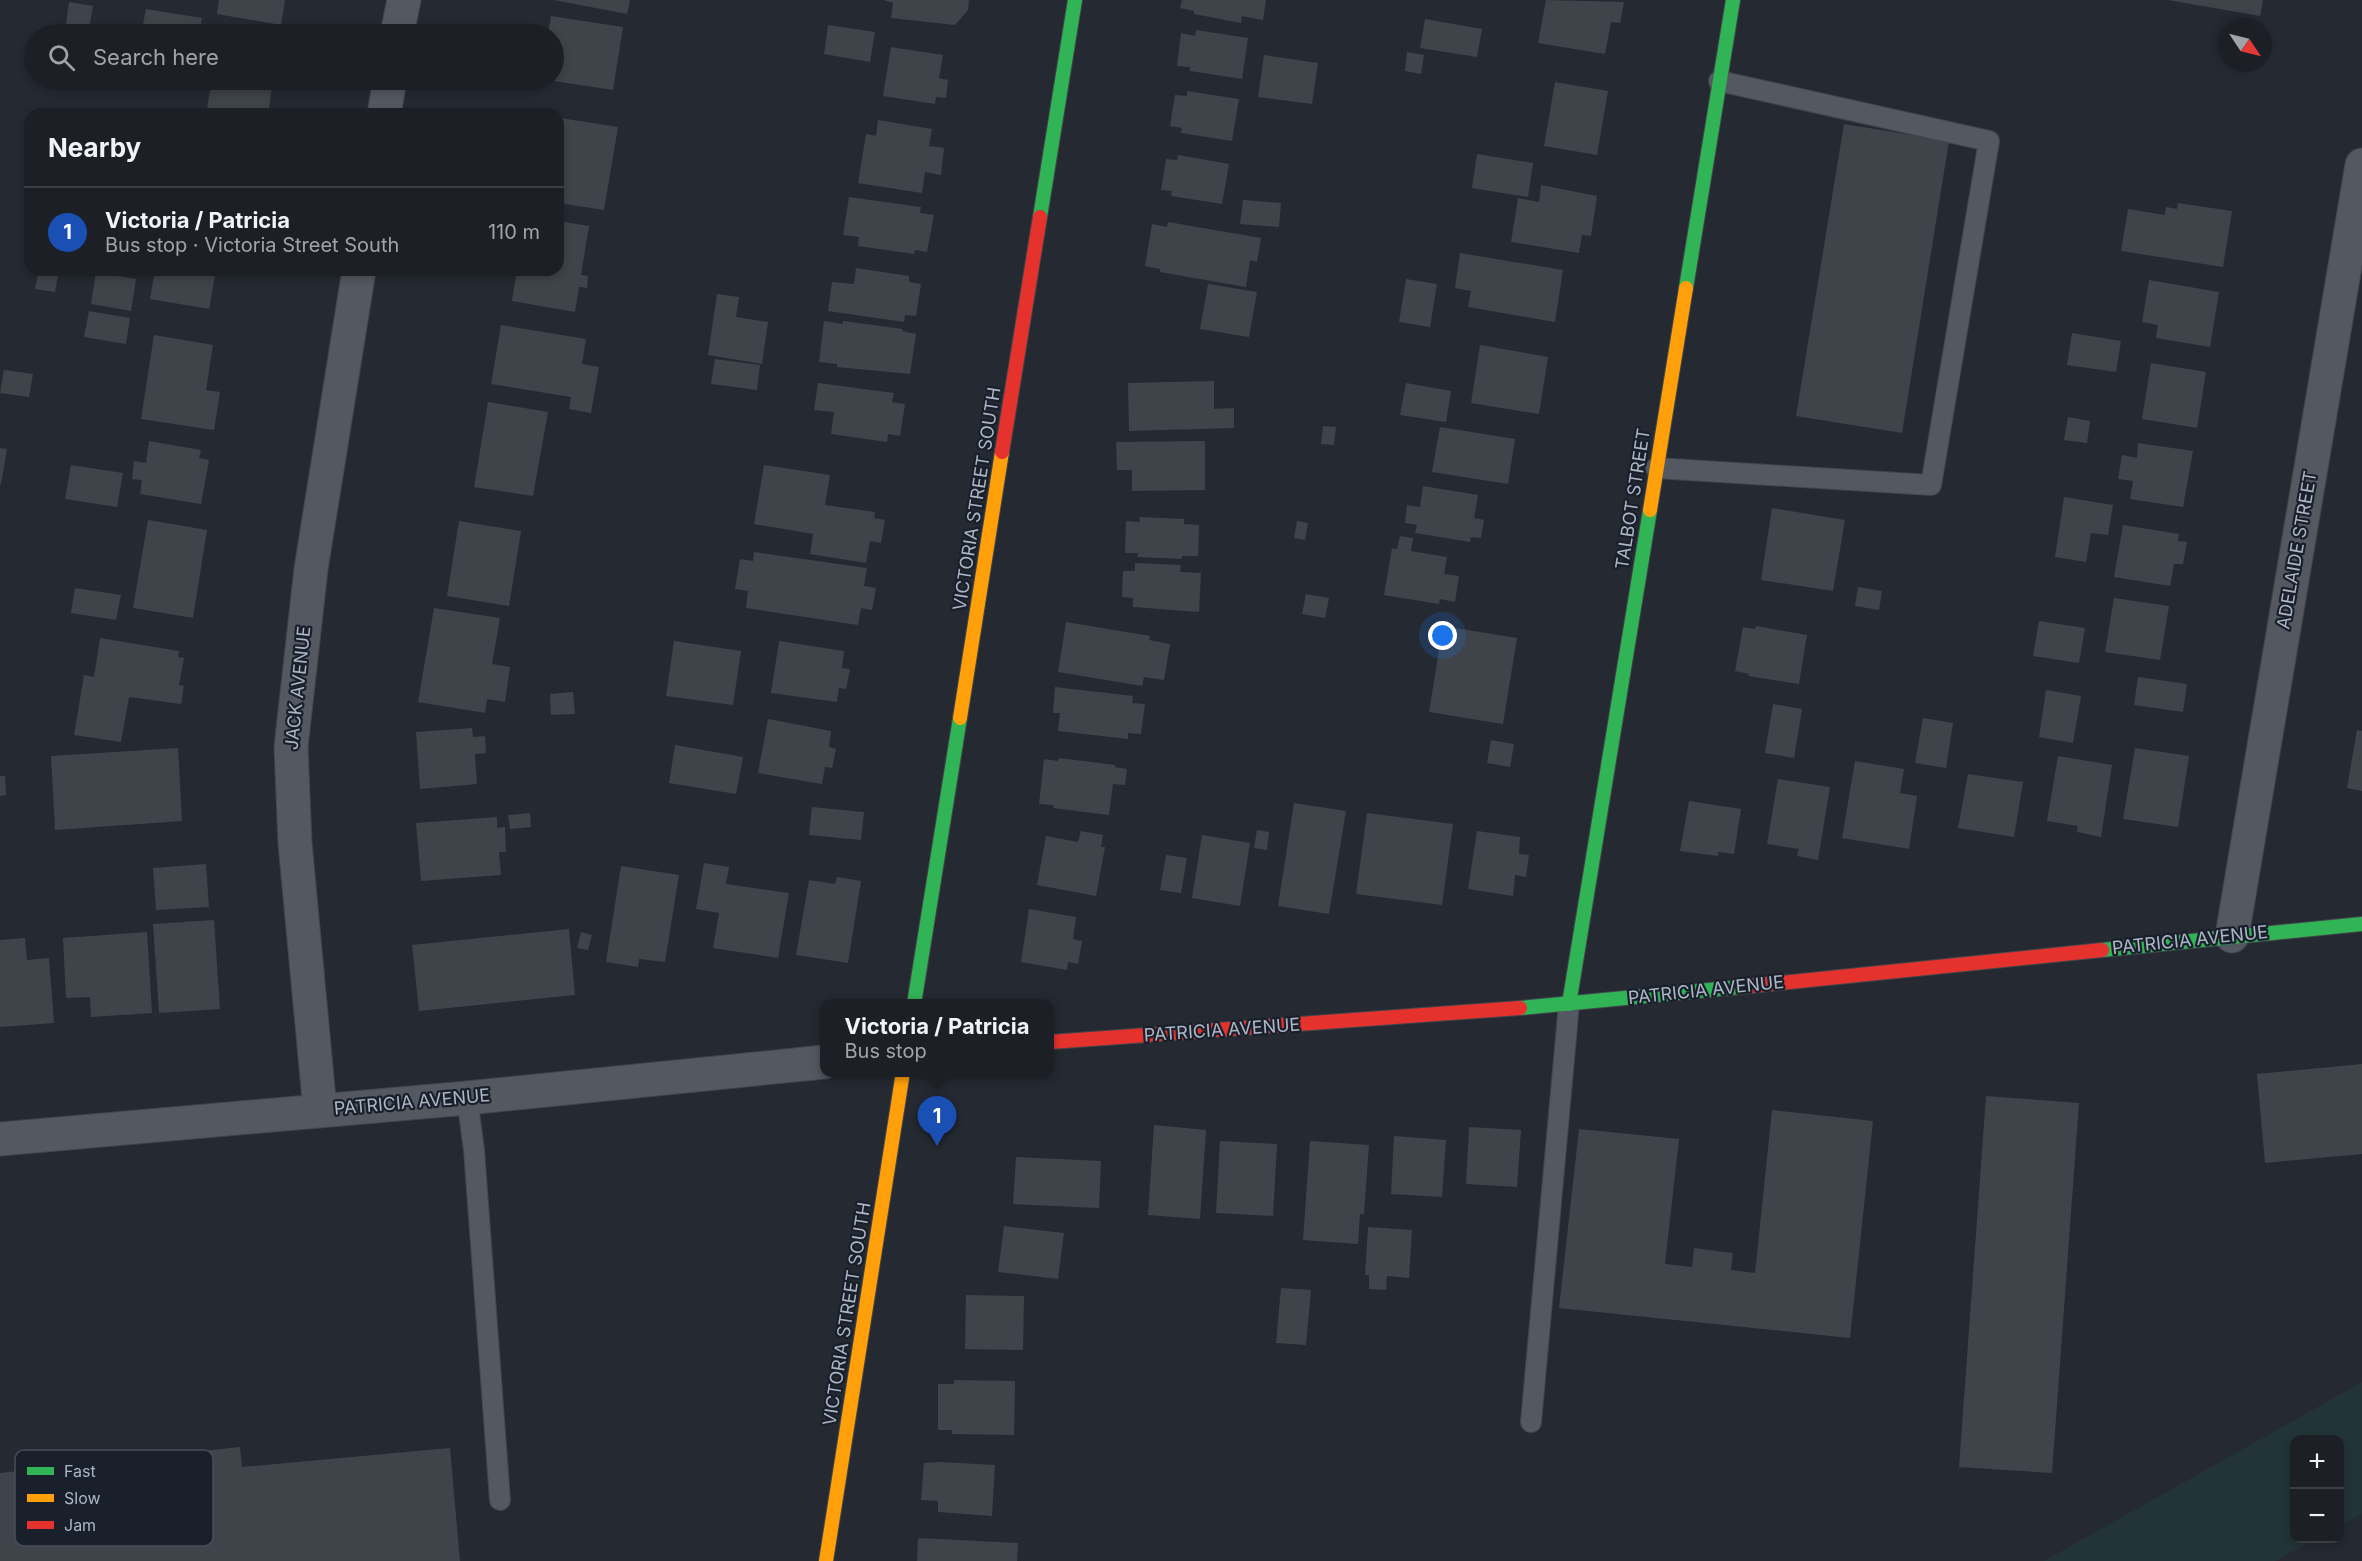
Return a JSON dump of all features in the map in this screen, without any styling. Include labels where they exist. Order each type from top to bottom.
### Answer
[{"type":"street","points":[[399,24],[404,0]]},
{"type":"street","name":"VICTORIA STREET SOUTH","points":[[915,999],[1075,0]]},
{"type":"street","name":"TALBOT STREET","points":[[1569,1004],[1733,0]]},
{"type":"street","points":[[385,108],[388,90]]},
{"type":"street","name":"ADELAIDE STREET","points":[[2232,936],[2362,165]]},
{"type":"street","name":"JACK AVENUE","points":[[320,1110],[295,843],[291,747],[311,569],[358,276]]},
{"type":"street","name":"PATRICIA AVENUE","points":[[1054,1042],[1569,1004],[2362,924]]},
{"type":"street","name":"PATRICIA AVENUE","points":[[0,1139],[467,1098],[820,1063]]},
{"type":"street","name":"VICTORIA STREET SOUTH","points":[[826,1561],[902,1077]]},
{"type":"lane","points":[[1656,468],[1931,485],[1989,141],[1719,81]]},
{"type":"lane","points":[[1531,1422],[1569,1004]]},
{"type":"lane","points":[[467,1098],[474,1160],[500,1500]]},
{"type":"shaded area","points":[[2362,1382],[2362,1514],[2344,1524],[2344,1435],[2290,1435],[2290,1543],[2309,1543],[2275,1561],[2044,1561]]},
{"type":"building","points":[[219,0],[285,0],[281,24],[217,14]]},
{"type":"building","points":[[554,0],[630,0],[627,14]]},
{"type":"building","points":[[883,0],[969,0],[968,10],[955,25],[891,18],[893,3]]},
{"type":"building","points":[[1182,0],[1266,0],[1263,20],[1242,16],[1241,23],[1194,14],[1194,11],[1180,8]]},
{"type":"building","points":[[1546,0],[1624,2],[1620,23],[1611,22],[1605,54],[1538,43]]},
{"type":"building","points":[[2168,0],[2263,0],[2260,16]]},
{"type":"building","points":[[69,2],[93,6],[90,24],[66,24]]},
{"type":"building","points":[[146,9],[202,18],[201,24],[143,24]]},
{"type":"building","points":[[551,16],[623,27],[613,90],[564,83],[564,24],[550,24]]},
{"type":"building","points":[[1425,19],[1482,29],[1477,57],[1420,48]]},
{"type":"building","points":[[828,25],[875,32],[870,62],[824,54]]},
{"type":"building","points":[[1196,30],[1248,38],[1242,79],[1190,71],[1190,67],[1177,66],[1181,33],[1195,36]]},
{"type":"building","points":[[891,47],[943,55],[939,78],[948,80],[946,98],[936,97],[935,104],[883,96]]},
{"type":"building","points":[[1407,52],[1424,55],[1421,74],[1405,71]]},
{"type":"building","points":[[1264,55],[1318,63],[1312,104],[1258,97]]},
{"type":"building","points":[[1555,82],[1608,91],[1597,155],[1544,146]]},
{"type":"building","points":[[210,90],[272,90],[269,108],[207,108]]},
{"type":"building","points":[[1187,91],[1239,99],[1232,141],[1181,133],[1182,128],[1170,126],[1175,95],[1187,96]]},
{"type":"building","points":[[564,119],[618,127],[604,210],[564,204]]},
{"type":"building","points":[[878,120],[932,129],[929,146],[944,148],[941,175],[925,172],[922,193],[858,183],[866,134],[876,136]]},
{"type":"building","points":[[1844,124],[1949,141],[1902,433],[1796,416]]},
{"type":"building","points":[[1477,154],[1533,163],[1528,197],[1472,188]]},
{"type":"building","points":[[1178,155],[1229,164],[1222,204],[1171,196],[1172,191],[1161,190],[1166,159],[1177,160]]},
{"type":"building","points":[[1541,185],[1597,196],[1591,236],[1582,235],[1579,253],[1511,242],[1518,198],[1539,202]]},
{"type":"building","points":[[849,197],[921,207],[920,213],[934,215],[927,252],[915,250],[914,254],[858,246],[859,237],[843,235]]},
{"type":"building","points":[[1243,200],[1281,203],[1279,227],[1240,224]]},
{"type":"building","points":[[2178,203],[2232,211],[2223,267],[2121,251],[2128,209],[2165,215],[2166,207],[2177,209]]},
{"type":"building","points":[[564,222],[589,226],[581,275],[588,276],[587,288],[579,287],[575,312],[512,301],[516,276],[564,276]]},
{"type":"building","points":[[1168,222],[1261,238],[1257,262],[1250,260],[1246,287],[1160,272],[1160,269],[1145,266],[1152,224],[1167,227]]},
{"type":"building","points":[[1460,253],[1563,270],[1555,322],[1468,307],[1471,291],[1455,288]]},
{"type":"building","points":[[856,268],[909,276],[909,282],[921,284],[916,316],[905,315],[904,322],[828,311],[832,282],[854,284]]},
{"type":"building","points":[[38,276],[58,276],[55,292],[35,289]]},
{"type":"building","points":[[95,276],[136,279],[131,311],[91,304]]},
{"type":"building","points":[[154,276],[215,276],[209,309],[150,299]]},
{"type":"building","points":[[1406,279],[1437,284],[1430,327],[1399,322]]},
{"type":"building","points":[[2149,280],[2219,292],[2210,347],[2156,338],[2158,325],[2142,322]]},
{"type":"building","points":[[1208,284],[1257,292],[1249,337],[1200,329]]},
{"type":"building","points":[[717,294],[739,297],[736,317],[768,322],[762,364],[708,355]]},
{"type":"building","points":[[89,311],[130,318],[126,344],[84,337]]},
{"type":"building","points":[[824,321],[843,324],[843,321],[903,329],[902,331],[916,334],[910,374],[837,367],[837,364],[819,362]]},
{"type":"building","points":[[501,325],[586,339],[582,364],[599,367],[591,413],[569,409],[571,397],[491,384]]},
{"type":"building","points":[[2072,333],[2121,341],[2116,372],[2067,365]]},
{"type":"building","points":[[154,335],[213,345],[206,390],[220,392],[214,430],[141,419]]},
{"type":"building","points":[[1480,345],[1548,357],[1539,414],[1471,403]]},
{"type":"building","points":[[715,359],[760,365],[757,390],[711,384]]},
{"type":"building","points":[[2151,363],[2206,372],[2197,428],[2142,419]]},
{"type":"building","points":[[4,370],[33,374],[29,397],[0,393]]},
{"type":"building","points":[[1214,381],[1214,409],[1234,408],[1234,428],[1129,431],[1128,383]]},
{"type":"building","points":[[818,383],[894,393],[892,402],[905,404],[900,436],[888,434],[887,442],[831,434],[834,412],[814,410]]},
{"type":"building","points":[[1406,383],[1451,391],[1446,422],[1400,415]]},
{"type":"building","points":[[488,402],[548,412],[533,496],[474,487]]},
{"type":"building","points":[[2068,417],[2090,421],[2087,443],[2064,440]]},
{"type":"building","points":[[1323,426],[1336,427],[1334,445],[1321,444]]},
{"type":"building","points":[[1440,427],[1515,439],[1508,484],[1432,472]]},
{"type":"building","points":[[149,441],[201,450],[199,458],[209,460],[201,504],[140,494],[142,480],[132,479],[134,461],[146,463]]},
{"type":"building","points":[[1205,441],[1205,490],[1132,491],[1132,470],[1117,470],[1116,442]]},
{"type":"building","points":[[2138,443],[2193,451],[2183,507],[2130,499],[2133,481],[2118,479],[2122,455],[2137,458]]},
{"type":"building","points":[[0,448],[7,449],[1,484],[0,484]]},
{"type":"building","points":[[71,465],[123,473],[117,507],[65,499]]},
{"type":"building","points":[[764,465],[830,475],[825,505],[875,512],[874,518],[885,520],[881,543],[870,541],[866,563],[810,554],[813,534],[754,524]]},
{"type":"building","points":[[1423,486],[1478,495],[1474,518],[1484,520],[1481,538],[1471,537],[1470,542],[1415,533],[1417,525],[1405,523],[1407,505],[1420,507]]},
{"type":"building","points":[[2064,497],[2113,505],[2108,535],[2091,533],[2086,562],[2055,557]]},
{"type":"building","points":[[1772,508],[1845,520],[1833,591],[1761,580]]},
{"type":"building","points":[[1139,517],[1184,519],[1184,524],[1199,525],[1198,556],[1182,556],[1182,559],[1137,557],[1138,553],[1125,553],[1126,521],[1140,522]]},
{"type":"building","points":[[148,520],[207,530],[193,618],[133,608]]},
{"type":"building","points":[[459,521],[521,531],[509,606],[447,596]]},
{"type":"building","points":[[1297,521],[1308,523],[1305,540],[1294,538]]},
{"type":"building","points":[[2123,525],[2179,534],[2178,541],[2187,542],[2183,564],[2174,564],[2170,586],[2114,577]]},
{"type":"building","points":[[1400,536],[1413,538],[1411,551],[1447,557],[1444,574],[1459,576],[1455,602],[1440,599],[1439,604],[1384,595],[1392,548],[1397,549]]},
{"type":"building","points":[[754,552],[867,568],[864,586],[876,588],[872,610],[861,608],[858,625],[746,608],[748,591],[735,589],[740,559],[753,561]]},
{"type":"building","points":[[1135,563],[1181,565],[1180,572],[1201,573],[1199,612],[1133,607],[1133,598],[1122,597],[1123,571],[1135,571]]},
{"type":"building","points":[[1858,587],[1882,591],[1879,610],[1855,606]]},
{"type":"building","points":[[75,588],[121,595],[116,620],[71,613]]},
{"type":"building","points":[[1306,594],[1329,598],[1325,618],[1302,614]]},
{"type":"building","points":[[2114,598],[2169,606],[2160,660],[2105,652]]},
{"type":"building","points":[[434,608],[500,618],[492,664],[510,667],[505,702],[487,699],[485,713],[418,702]]},
{"type":"building","points":[[2039,621],[2085,628],[2079,663],[2033,656]]},
{"type":"building","points":[[1066,622],[1150,636],[1149,640],[1170,644],[1164,680],[1144,677],[1142,686],[1058,672]]},
{"type":"building","points":[[1443,626],[1517,638],[1503,724],[1429,712]]},
{"type":"building","points":[[1756,626],[1807,635],[1799,684],[1748,676],[1749,674],[1735,671],[1743,627],[1755,629]]},
{"type":"building","points":[[100,638],[179,651],[178,657],[184,658],[179,685],[184,686],[181,704],[129,697],[121,742],[74,735],[84,675],[94,677]]},
{"type":"building","points":[[674,641],[741,651],[733,705],[666,696]]},
{"type":"building","points":[[779,641],[844,651],[842,668],[850,669],[846,689],[839,688],[837,702],[771,693]]},
{"type":"building","points":[[2138,677],[2187,684],[2183,712],[2134,705]]},
{"type":"building","points":[[1055,687],[1133,696],[1132,703],[1145,704],[1141,734],[1128,733],[1128,739],[1058,731],[1060,713],[1053,713]]},
{"type":"building","points":[[2046,690],[2081,696],[2073,743],[2039,737]]},
{"type":"building","points":[[573,692],[575,714],[551,715],[550,694]]},
{"type":"building","points":[[1773,704],[1802,709],[1794,758],[1765,753]]},
{"type":"building","points":[[1923,718],[1953,723],[1946,768],[1915,763]]},
{"type":"building","points":[[768,719],[831,731],[829,747],[836,749],[832,768],[825,767],[822,784],[758,773]]},
{"type":"building","points":[[472,728],[473,737],[485,736],[486,753],[475,754],[477,784],[420,789],[416,732]]},
{"type":"building","points":[[2357,730],[2362,731],[2362,791],[2347,788]]},
{"type":"building","points":[[1491,740],[1514,744],[1510,767],[1487,763]]},
{"type":"building","points":[[675,745],[743,757],[736,794],[669,783]]},
{"type":"building","points":[[178,748],[182,821],[55,830],[51,756]]},
{"type":"building","points":[[2135,748],[2189,756],[2178,827],[2123,819]]},
{"type":"building","points":[[2058,756],[2112,765],[2101,837],[2077,832],[2078,826],[2047,821]]},
{"type":"building","points":[[1059,758],[1115,765],[1115,767],[1127,769],[1125,785],[1113,784],[1109,815],[1039,804],[1044,759],[1058,761]]},
{"type":"building","points":[[1855,761],[1904,769],[1900,793],[1917,796],[1909,849],[1842,838]]},
{"type":"building","points":[[1968,774],[2023,782],[2014,837],[1958,828]]},
{"type":"building","points":[[0,776],[5,776],[6,795],[0,796]]},
{"type":"building","points":[[1778,779],[1830,787],[1818,860],[1797,856],[1799,849],[1767,844]]},
{"type":"building","points":[[1689,801],[1741,809],[1734,854],[1718,852],[1718,856],[1680,851]]},
{"type":"building","points":[[1294,803],[1346,811],[1329,914],[1278,906]]},
{"type":"building","points":[[812,807],[864,812],[861,840],[809,835]]},
{"type":"building","points":[[530,813],[531,827],[510,829],[508,815]]},
{"type":"building","points":[[1367,813],[1453,824],[1442,905],[1356,894]]},
{"type":"building","points":[[497,817],[497,828],[505,827],[506,852],[499,852],[501,875],[421,881],[416,823]]},
{"type":"building","points":[[1257,830],[1269,832],[1267,850],[1254,848]]},
{"type":"building","points":[[1081,831],[1103,835],[1101,847],[1105,847],[1096,896],[1037,885],[1046,836],[1078,842]]},
{"type":"building","points":[[1477,831],[1520,837],[1519,854],[1529,855],[1526,877],[1515,875],[1513,896],[1468,889]]},
{"type":"building","points":[[1202,835],[1250,843],[1240,906],[1192,898]]},
{"type":"building","points":[[1166,855],[1187,858],[1181,893],[1160,890]]},
{"type":"building","points":[[704,863],[729,867],[726,884],[789,893],[778,958],[713,948],[719,913],[696,909]]},
{"type":"building","points":[[206,864],[209,907],[156,910],[153,868]]},
{"type":"building","points":[[621,866],[679,875],[665,962],[639,959],[638,967],[606,962]]},
{"type":"building","points":[[837,877],[861,881],[848,963],[796,955],[809,880],[835,884]]},
{"type":"building","points":[[1029,909],[1076,917],[1073,939],[1082,941],[1078,964],[1068,962],[1067,970],[1021,962]]},
{"type":"building","points":[[214,920],[220,1009],[159,1013],[153,924]]},
{"type":"building","points":[[569,929],[575,995],[419,1011],[412,945]]},
{"type":"building","points":[[147,932],[152,1013],[91,1017],[90,997],[66,998],[63,938]]},
{"type":"building","points":[[581,932],[592,935],[588,950],[577,948]]},
{"type":"building","points":[[25,938],[27,960],[49,958],[54,1023],[0,1027],[0,940]]},
{"type":"building","points":[[2362,1064],[2362,1154],[2265,1163],[2257,1074]]},
{"type":"building","points":[[1986,1096],[2079,1103],[2052,1473],[1959,1467]]},
{"type":"building","points":[[1772,1110],[1873,1121],[1850,1338],[1559,1308],[1579,1129],[1679,1139],[1665,1264],[1692,1267],[1694,1248],[1733,1253],[1731,1270],[1755,1273]]},
{"type":"building","points":[[1154,1125],[1206,1130],[1200,1219],[1148,1215]]},
{"type":"building","points":[[1469,1127],[1521,1130],[1517,1187],[1466,1184]]},
{"type":"building","points":[[1394,1136],[1446,1140],[1442,1197],[1391,1194]]},
{"type":"building","points":[[1220,1141],[1277,1144],[1273,1216],[1216,1213]]},
{"type":"building","points":[[1310,1141],[1369,1145],[1364,1214],[1360,1214],[1358,1244],[1303,1240]]},
{"type":"building","points":[[1016,1157],[1101,1161],[1099,1208],[1013,1204]]},
{"type":"building","points":[[1004,1226],[1064,1233],[1058,1279],[998,1272]]},
{"type":"building","points":[[1368,1227],[1412,1230],[1409,1278],[1387,1276],[1386,1290],[1369,1289],[1369,1275],[1365,1275]]},
{"type":"building","points":[[1281,1288],[1311,1290],[1306,1345],[1276,1343]]},
{"type":"building","points":[[966,1295],[1024,1296],[1023,1350],[965,1349]]},
{"type":"building","points":[[954,1380],[1015,1381],[1014,1435],[952,1434],[952,1430],[938,1430],[938,1384],[954,1384]]},
{"type":"building","points":[[240,1447],[242,1467],[450,1448],[460,1561],[0,1561],[0,1473],[15,1471],[15,1546],[213,1546],[212,1450]]},
{"type":"building","points":[[924,1463],[995,1465],[992,1516],[938,1512],[938,1501],[921,1500]]},
{"type":"building","points":[[918,1538],[1018,1543],[1017,1561],[917,1561]]},
{"type":"traffic: fast","points":[[1040,217],[1075,0]]},
{"type":"traffic: fast","points":[[1686,288],[1733,0]]},
{"type":"traffic: fast","points":[[1569,1004],[1650,510]]},
{"type":"traffic: fast","points":[[915,999],[960,718]]},
{"type":"traffic: fast","points":[[2102,950],[2362,924]]},
{"type":"traffic: fast","points":[[1520,1008],[1751,986]]},
{"type":"traffic: slow","points":[[1650,510],[1686,288]]},
{"type":"traffic: slow","points":[[960,718],[1002,452]]},
{"type":"traffic: slow","points":[[826,1561],[902,1077]]},
{"type":"traffic: jam","points":[[1002,452],[1040,217]]},
{"type":"traffic: jam","points":[[1751,986],[2102,950]]},
{"type":"traffic: jam","points":[[1054,1042],[1520,1008]]},
{"type":"place","name":"Victoria / Patricia","points":[[937,1146]]}]
